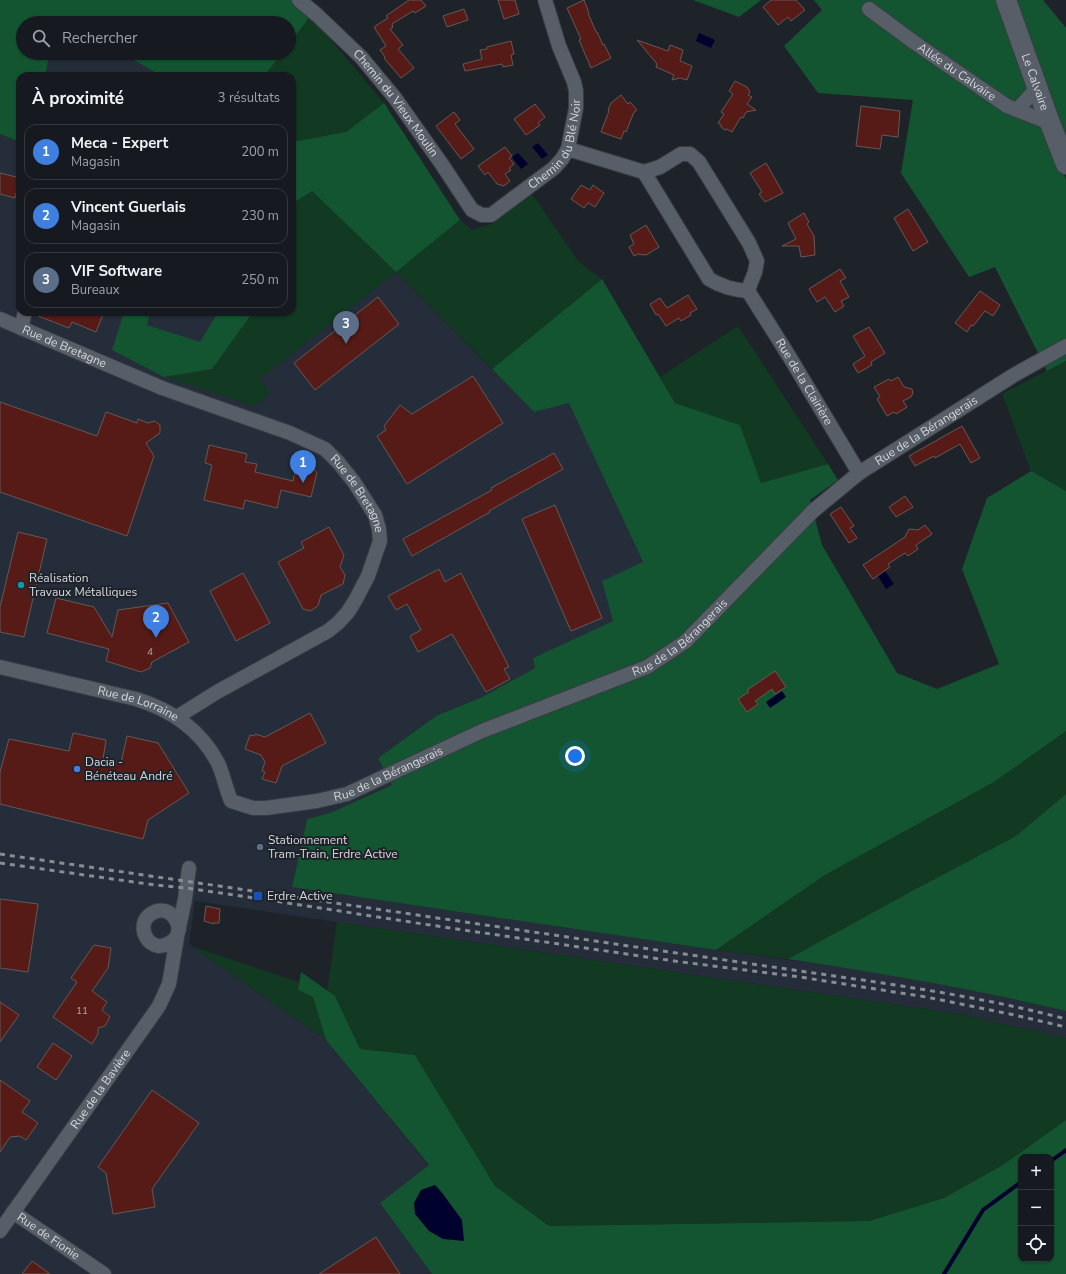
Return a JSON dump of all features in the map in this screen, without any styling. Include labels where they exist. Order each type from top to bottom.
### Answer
[{"type":"street","name":"Chemin du Vieux Moulin","points":[[299,0],[361,57],[395,98],[472,210],[482,215]]},
{"type":"street","name":"Chemin du Blé Noir","points":[[482,215],[491,215],[554,168],[568,150],[576,108],[576,91],[574,82],[559,46],[545,0]]},
{"type":"street","name":"Le Calvaire","points":[[1006,0],[1066,164]]},
{"type":"street","name":"Allée du Calvaire","points":[[869,9],[914,43],[1007,106],[1050,123]]},
{"type":"street","points":[[1017,110],[1037,88]]},
{"type":"street","points":[[568,150],[644,172],[660,167],[681,154],[690,154],[699,162],[749,243],[757,261],[755,272],[748,291],[734,290],[720,286],[709,280],[644,172]]},
{"type":"street","name":"Rue de la Clairière","points":[[748,291],[859,473]]},
{"type":"street","points":[[21,328],[24,316]]},
{"type":"street","name":"Rue de Bretagne","points":[[0,319],[162,388],[290,432],[325,449],[354,482],[375,515],[380,529],[380,541],[368,576],[348,612],[338,624],[328,632],[217,692],[177,717]]},
{"type":"street","name":"Rue de la Bérangerais","points":[[231,801],[253,808],[266,808],[317,801],[347,794],[482,731],[647,667],[685,642],[813,511],[859,473],[1014,375],[1066,346]]},
{"type":"street","name":"Rue de Lorraine","points":[[0,667],[154,704],[177,717],[202,740],[218,764],[231,801]]},
{"type":"street","name":"Rue de la Bavière","points":[[0,1231],[159,1006],[169,984],[185,899],[188,872]]},
{"type":"street","name":"Rue de Fionie","points":[[13,1212],[104,1274]]},
{"type":"shaded area","points":[[48,60],[134,60],[154,72],[46,72]]},
{"type":"shaded area","points":[[0,134],[16,140],[16,316],[296,316],[296,179],[396,272],[534,412],[569,402],[643,562],[613,621],[533,658],[535,668],[482,697],[436,716],[378,758],[393,785],[330,813],[307,819],[292,887],[716,950],[869,971],[963,988],[1066,1011],[1066,1039],[959,1014],[195,901],[189,944],[326,1040],[429,1166],[380,1203],[432,1274],[0,1274]]},
{"type":"green space","points":[[0,0],[291,0],[310,15],[296,35],[296,16],[16,16],[16,60],[48,60],[46,72],[16,72],[16,140],[0,134]]},
{"type":"green space","points":[[693,0],[761,0],[739,17]]},
{"type":"green space","points":[[814,0],[1043,0],[1066,28],[1066,152],[1059,160],[1066,180],[1066,361],[1047,371],[995,267],[969,277],[901,173],[913,100],[818,93],[784,46],[822,10]]},
{"type":"green space","points":[[310,15],[384,103],[346,132],[296,141],[296,72],[267,72],[277,60],[296,60],[296,35]]},
{"type":"green space","points":[[134,60],[277,60],[267,72],[154,72]]},
{"type":"green space","points":[[384,103],[460,220],[396,272],[312,191],[296,201],[296,141],[346,132]]},
{"type":"green space","points":[[312,191],[396,272],[260,379],[270,394],[254,406],[164,377],[212,369],[250,316],[296,316],[296,201]]},
{"type":"green space","points":[[532,194],[579,262],[602,279],[492,369],[396,272],[460,220],[472,230],[494,223]]},
{"type":"green space","points":[[602,279],[675,403],[740,425],[761,483],[828,464],[838,480],[810,500],[822,545],[897,673],[937,689],[999,664],[962,569],[987,498],[1031,471],[1066,491],[1066,731],[994,782],[825,875],[716,950],[292,887],[307,819],[330,813],[392,785],[378,758],[436,716],[482,697],[535,668],[533,658],[613,621],[602,581],[643,562],[569,403],[534,412],[492,369]]},
{"type":"green space","points":[[123,316],[149,316],[147,325],[200,342],[216,316],[250,316],[212,369],[164,377],[112,350]]},
{"type":"green space","points":[[738,326],[828,464],[761,483],[740,425],[675,403],[660,377]]},
{"type":"green space","points":[[1066,361],[1066,491],[1031,471],[1002,394]]},
{"type":"green space","points":[[1066,731],[1066,794],[1016,836],[788,959],[716,950],[825,875],[994,782]]},
{"type":"green space","points":[[1066,794],[1066,1011],[927,982],[788,959],[1016,836]]},
{"type":"green space","points":[[337,922],[959,1014],[1066,1039],[1066,1120],[1003,1165],[944,1198],[869,1221],[549,1226],[495,1186],[415,1055],[360,1049],[335,996],[327,991]]},
{"type":"green space","points":[[191,946],[299,982],[298,990],[313,997],[326,1040]]},
{"type":"green space","points":[[301,972],[335,996],[360,1049],[415,1055],[495,1186],[549,1226],[869,1221],[944,1198],[1003,1165],[1018,1154],[1018,1262],[1054,1262],[1054,1154],[1018,1154],[1066,1120],[1066,1274],[432,1274],[380,1203],[429,1165],[326,1040],[313,997],[298,990]]},
{"type":"water","points":[[699,33],[715,40],[711,48],[696,41]]},
{"type":"water","points":[[538,143],[548,155],[542,159],[532,147]]},
{"type":"water","points":[[518,153],[528,164],[521,169],[512,157]]},
{"type":"water","points":[[885,571],[894,584],[886,589],[878,576]]},
{"type":"water","points":[[782,691],[786,697],[770,708],[766,702]]},
{"type":"water","points":[[435,1185],[462,1220],[464,1241],[443,1239],[429,1231],[415,1214],[414,1203],[421,1190]]},
{"type":"building","points":[[409,0],[421,0],[426,6],[415,13],[413,11],[392,24],[393,27],[390,29],[403,45],[398,49],[414,68],[401,78],[384,58],[385,57],[380,50],[386,46],[374,27],[388,18],[386,16]]},
{"type":"building","points":[[498,0],[515,0],[519,14],[504,19]]},
{"type":"building","points":[[584,0],[596,32],[611,58],[591,68],[579,40],[581,39],[567,8]]},
{"type":"building","points":[[771,0],[796,0],[805,10],[791,21],[788,17],[778,25],[763,7]]},
{"type":"building","points":[[464,9],[468,20],[447,27],[443,16]]},
{"type":"building","points":[[637,40],[668,51],[670,45],[683,50],[680,61],[692,66],[687,80],[680,78],[672,80],[674,75],[656,67],[657,64]]},
{"type":"building","points":[[511,41],[514,54],[511,55],[513,65],[503,67],[502,64],[465,71],[463,64],[482,59],[480,50]]},
{"type":"building","points":[[735,81],[747,87],[750,92],[748,95],[752,97],[747,104],[756,110],[746,112],[743,118],[741,117],[732,132],[727,129],[725,130],[718,123],[724,114],[721,112],[733,94],[729,91]]},
{"type":"building","points":[[621,95],[628,104],[630,102],[637,110],[634,112],[626,132],[624,131],[621,139],[601,132],[611,103]]},
{"type":"building","points":[[535,104],[545,117],[538,123],[540,125],[526,135],[514,119]]},
{"type":"building","points":[[861,106],[900,111],[898,137],[882,135],[880,149],[856,146]]},
{"type":"building","points":[[454,112],[460,120],[455,124],[474,149],[461,159],[436,126]]},
{"type":"building","points":[[505,147],[512,156],[509,158],[514,164],[509,168],[511,170],[505,174],[510,181],[504,186],[497,184],[488,172],[485,175],[478,166]]},
{"type":"building","points":[[766,163],[783,193],[765,202],[759,194],[762,192],[750,173]]},
{"type":"building","points":[[0,173],[16,177],[15,198],[0,194]]},
{"type":"building","points":[[581,185],[590,190],[593,185],[604,193],[595,207],[588,203],[584,208],[571,199]]},
{"type":"building","points":[[908,209],[928,242],[913,251],[894,218]]},
{"type":"building","points":[[804,213],[809,222],[807,224],[814,236],[815,255],[801,257],[799,246],[782,246],[796,239],[788,223]]},
{"type":"building","points":[[646,225],[659,247],[646,255],[638,254],[634,256],[629,247],[634,244],[630,235]]},
{"type":"building","points":[[840,269],[846,278],[840,281],[849,297],[841,301],[844,306],[835,312],[825,297],[817,302],[809,289]]},
{"type":"building","points":[[980,291],[1000,305],[993,316],[985,311],[973,326],[971,325],[967,332],[955,323]]},
{"type":"building","points":[[688,295],[697,309],[681,321],[679,318],[666,326],[658,314],[656,315],[650,304],[660,298],[667,308]]},
{"type":"building","points":[[378,297],[399,324],[315,390],[294,363]]},
{"type":"building","points":[[38,316],[102,316],[96,332],[72,322],[69,328]]},
{"type":"building","points":[[869,327],[885,353],[871,362],[872,365],[858,373],[853,364],[865,356],[853,336]]},
{"type":"building","points":[[473,376],[503,423],[407,484],[377,436],[386,430],[384,426],[400,405],[412,414]]},
{"type":"building","points":[[898,377],[904,387],[912,389],[913,393],[911,397],[903,401],[907,407],[896,414],[894,412],[887,416],[877,399],[880,397],[874,387],[889,379],[891,381]]},
{"type":"building","points":[[0,402],[97,436],[106,412],[137,423],[138,419],[148,423],[155,421],[160,425],[160,433],[146,443],[154,456],[127,536],[0,492]]},
{"type":"building","points":[[962,426],[980,458],[971,463],[960,444],[935,458],[934,456],[915,466],[909,456]]},
{"type":"building","points":[[209,445],[247,454],[245,462],[257,464],[255,472],[293,481],[297,464],[314,469],[317,473],[311,497],[281,490],[277,508],[245,500],[243,509],[204,500],[212,465],[205,463]]},
{"type":"building","points":[[554,453],[563,469],[412,556],[403,539],[492,490],[491,488]]},
{"type":"building","points":[[905,496],[913,507],[896,517],[889,507]]},
{"type":"building","points":[[555,505],[602,618],[571,631],[522,519]]},
{"type":"building","points":[[841,507],[854,526],[850,528],[857,538],[849,543],[830,514]]},
{"type":"building","points":[[925,525],[932,534],[916,545],[918,549],[908,556],[905,553],[888,564],[890,567],[873,579],[863,565],[905,537],[909,529],[918,530]]},
{"type":"building","points":[[329,527],[344,555],[340,567],[345,575],[343,584],[321,595],[318,606],[310,611],[303,609],[278,562],[304,548],[301,542]]},
{"type":"building","name":"Réalisation Travaux Métalliques","points":[[18,532],[47,539],[24,637],[0,632],[0,607]]},
{"type":"building","points":[[439,569],[445,582],[461,573],[509,667],[504,669],[510,679],[486,692],[452,634],[418,652],[410,636],[421,630],[407,604],[396,610],[388,596]]},
{"type":"building","points":[[243,573],[270,623],[236,641],[210,591]]},
{"type":"building","points":[[56,598],[94,607],[112,637],[118,610],[168,603],[189,642],[152,662],[150,668],[141,672],[106,661],[109,649],[47,633]]},
{"type":"building","points":[[775,671],[786,687],[775,694],[772,689],[755,701],[758,704],[747,712],[738,699],[749,692],[747,690]]},
{"type":"building","points":[[310,713],[326,743],[282,766],[276,783],[262,779],[265,772],[262,771],[265,762],[261,755],[245,749],[250,735],[254,736],[255,734],[265,737]]},
{"type":"building","points":[[73,733],[106,740],[103,759],[121,763],[127,736],[158,743],[189,793],[148,820],[143,839],[0,804],[0,772],[9,739],[69,751]]},
{"type":"building","points":[[0,899],[38,904],[28,972],[0,968]]},
{"type":"building","points":[[206,906],[220,909],[219,923],[214,924],[204,921]]},
{"type":"building","points":[[94,945],[111,948],[108,968],[92,991],[107,1002],[102,1010],[110,1017],[105,1026],[98,1028],[98,1034],[92,1044],[53,1017],[77,982],[71,978]]},
{"type":"building","points":[[0,1002],[19,1015],[0,1042]]},
{"type":"building","points":[[53,1043],[72,1056],[56,1080],[37,1067]]},
{"type":"building","points":[[0,1080],[30,1101],[22,1112],[38,1123],[26,1140],[20,1136],[10,1137],[0,1152]]},
{"type":"building","points":[[152,1090],[199,1123],[152,1189],[155,1207],[113,1214],[106,1173],[98,1167]]},
{"type":"building","points":[[376,1237],[400,1274],[319,1274]]},
{"type":"building","points":[[32,1261],[50,1274],[22,1274]]},
{"type":"waterway","points":[[1054,1159],[1066,1150]]},
{"type":"waterway","points":[[944,1274],[983,1210],[1018,1184]]},
{"type":"railway","points":[[0,854],[900,986],[967,997],[1066,1019]]},
{"type":"railway","points":[[0,863],[262,899],[674,961],[800,977],[926,997],[1066,1027]]},
{"type":"place","name":"VIF Software","points":[[346,344]]},
{"type":"place","name":"Meca - Expert","points":[[303,483]]},
{"type":"place","name":"Réalisation Travaux Métalliques","points":[[21,585]]},
{"type":"place","name":"Vincent Guerlais","points":[[156,638]]},
{"type":"place","name":"Dacia - Bénéteau André","points":[[77,769]]},
{"type":"place","name":"Stationnement Tram-Train, Erdre Active","points":[[260,847]]},
{"type":"place","name":"Erdre Active","points":[[258,896]]}]
